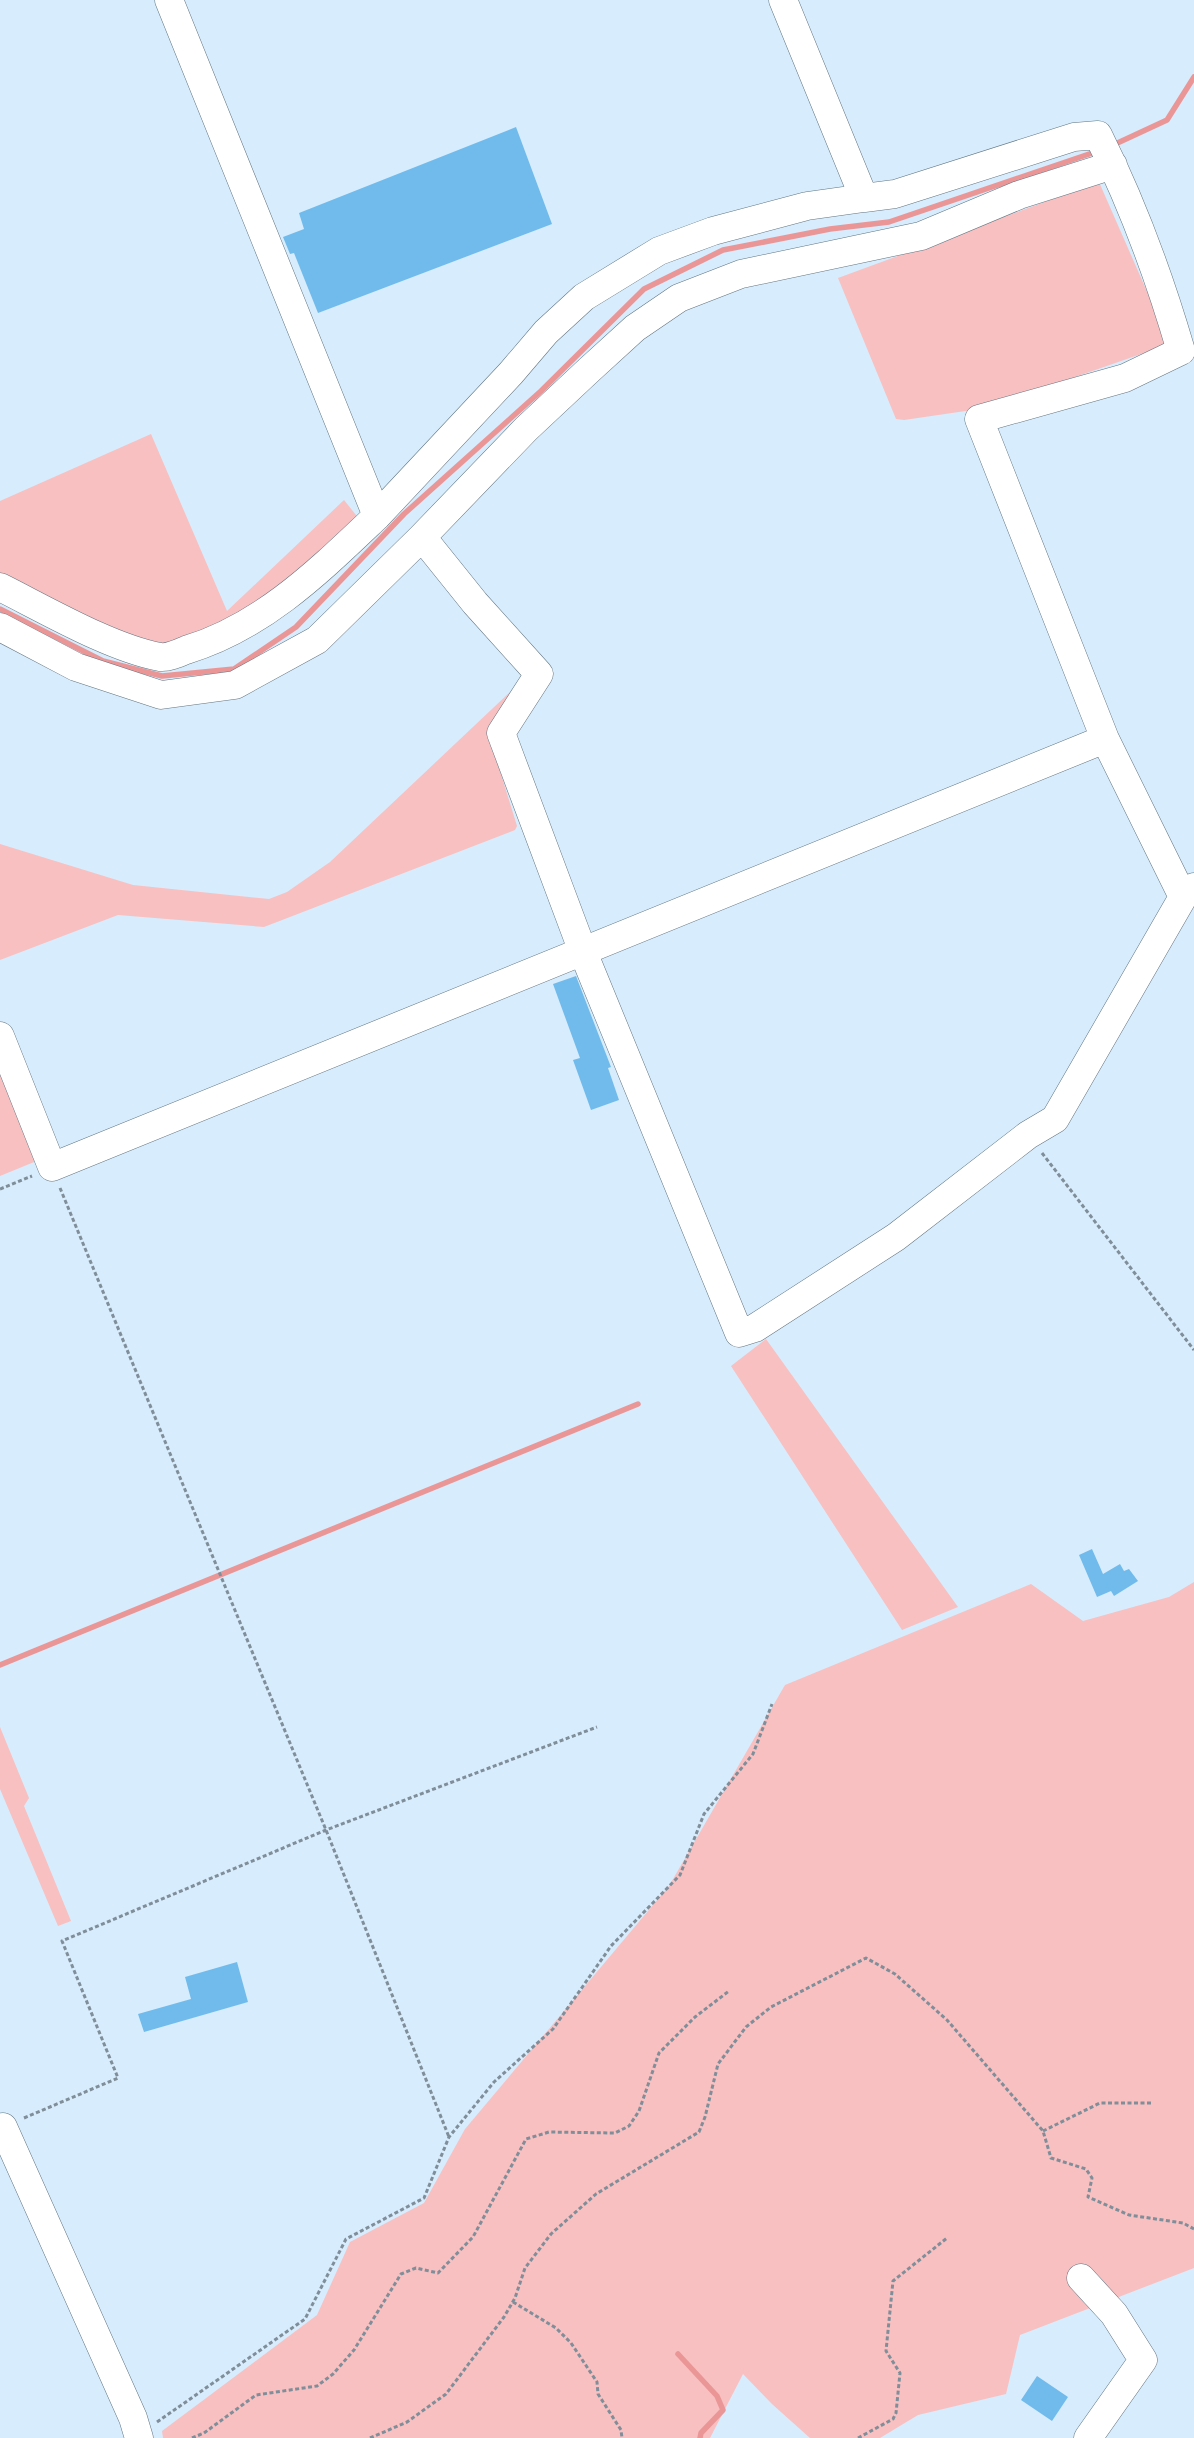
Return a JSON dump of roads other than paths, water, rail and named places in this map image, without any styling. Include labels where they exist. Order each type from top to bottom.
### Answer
[{"type":"street","points":[[170,0],[377,516]]},
{"type":"street","points":[[783,0],[864,198]]},
{"type":"street","points":[[0,587],[120,644],[162,658],[206,644],[268,612],[330,561],[377,516],[546,332],[584,297],[659,251],[713,231],[808,206],[895,194],[1074,137],[1098,135],[1108,154],[1170,314],[1180,351],[1124,378],[979,419],[1105,739],[1188,892],[1055,1119],[1028,1135],[896,1237],[755,1328],[739,1333],[583,952],[502,734],[539,674],[475,602],[422,536]]},
{"type":"street","points":[[0,628],[76,667],[161,695],[235,684],[317,640],[526,429],[635,328],[679,298],[741,274],[921,236],[1019,195],[1108,154]]},
{"type":"street","points":[[0,1036],[52,1168],[1105,739]]},
{"type":"street","points":[[3,2127],[133,2418],[139,2437]]},
{"type":"street","points":[[1081,2278],[1114,2314],[1143,2360],[1088,2438]]},
{"type":"waterway","points":[[1111,146],[1167,120],[1194,77]]},
{"type":"waterway","points":[[0,609],[103,661],[162,676],[234,669],[296,627],[404,514],[541,391],[644,289],[723,250],[830,229],[889,222],[1098,151]]},
{"type":"waterway","points":[[0,1665],[638,1404]]},
{"type":"waterway","points":[[678,2354],[717,2396],[723,2410],[701,2433],[700,2438]]}]
